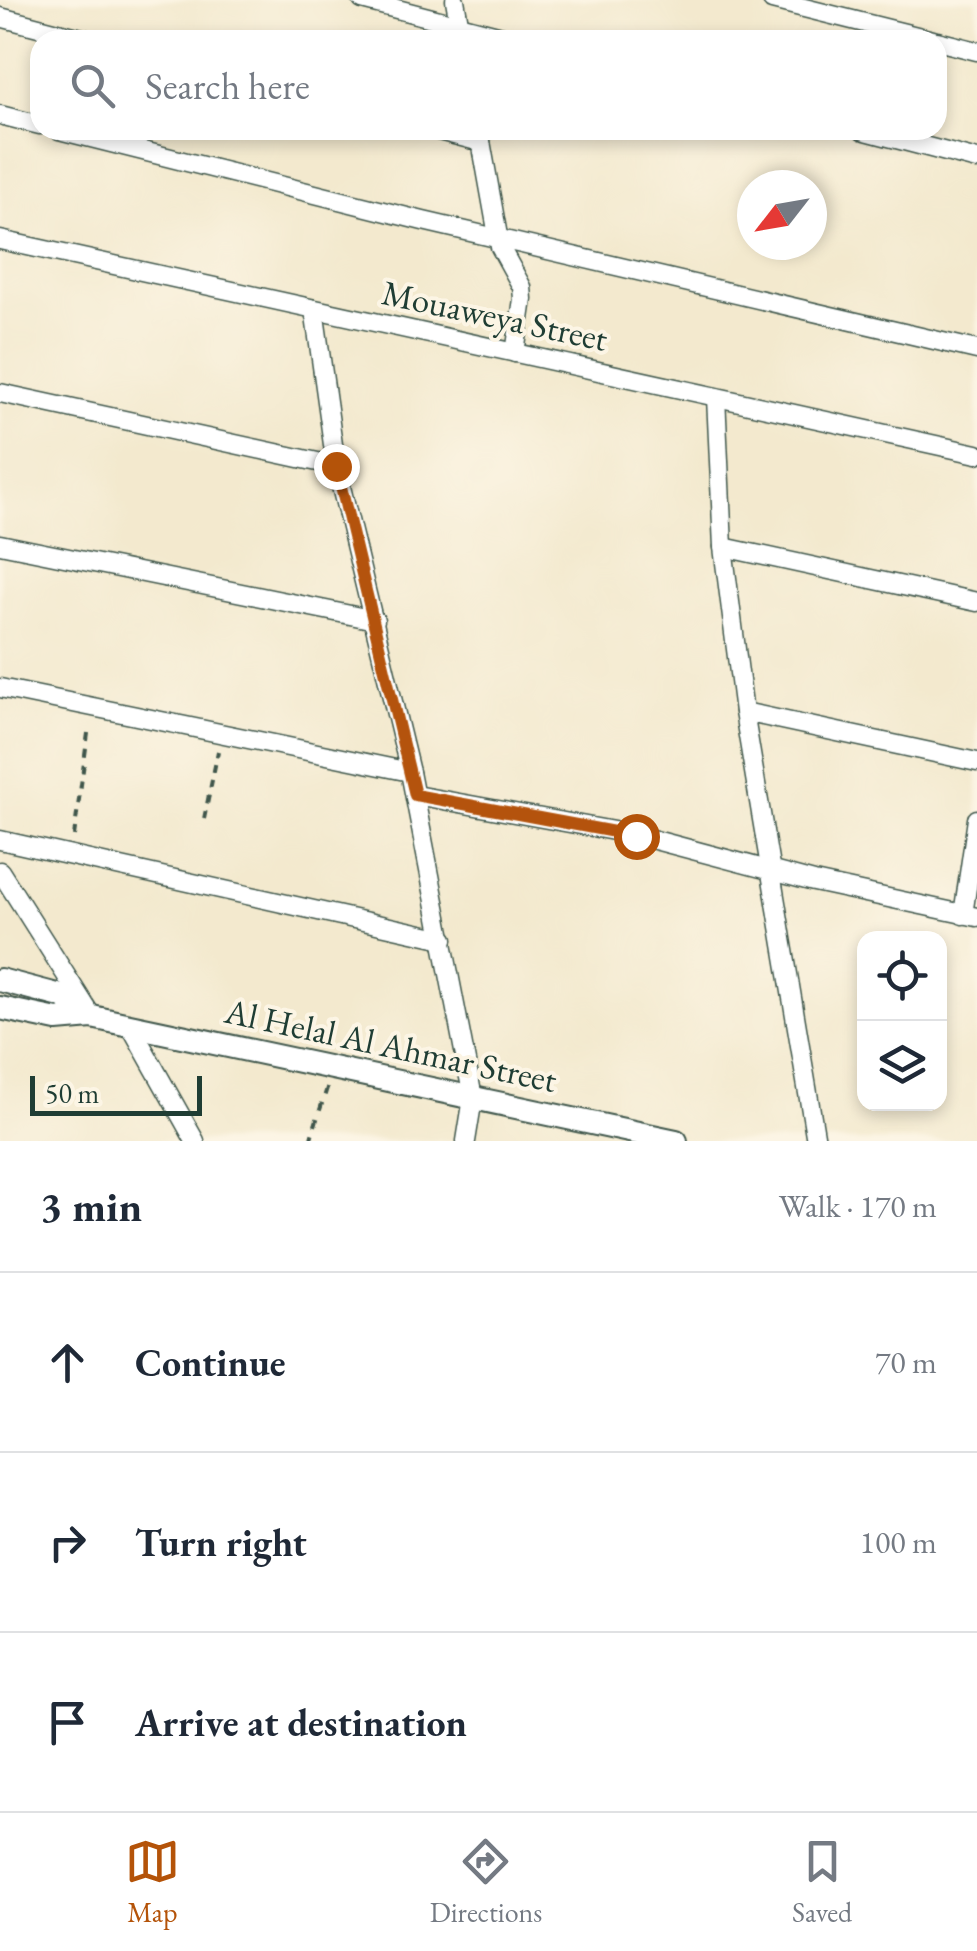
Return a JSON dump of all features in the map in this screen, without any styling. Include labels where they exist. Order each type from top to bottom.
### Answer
[{"type":"street","points":[[362,0],[452,30]]},
{"type":"street","points":[[455,0],[460,30]]},
{"type":"street","points":[[772,0],[894,30]]},
{"type":"street","points":[[0,17],[50,30]]},
{"type":"street","points":[[947,43],[977,50]]},
{"type":"street","points":[[0,115],[30,122]]},
{"type":"street","points":[[99,140],[423,221],[977,350]]},
{"type":"street","points":[[481,140],[498,237],[504,257],[522,286],[515,352]]},
{"type":"street","points":[[900,140],[977,160]]},
{"type":"street","name":"Mouaweya Street","points":[[0,240],[977,454]]},
{"type":"street","points":[[314,309],[336,466],[376,620],[444,939],[473,1098],[466,1141]]},
{"type":"street","points":[[0,394],[336,466]]},
{"type":"street","points":[[716,397],[722,547],[744,712],[816,1141]]},
{"type":"street","points":[[0,544],[376,620]]},
{"type":"street","points":[[722,547],[977,602]]},
{"type":"street","points":[[0,688],[410,772]]},
{"type":"street","points":[[744,712],[977,762]]},
{"type":"street","points":[[415,795],[636,836],[970,916],[977,819]]},
{"type":"street","points":[[0,840],[444,939]]},
{"type":"street","points":[[0,871],[92,1017]]},
{"type":"street","name":"Al Helal Al Ahmar Street","points":[[0,980],[60,996],[92,1017]]},
{"type":"street","name":"Al Helal Al Ahmar Street","points":[[0,1008],[57,1020],[92,1017],[676,1141]]},
{"type":"street","points":[[130,1025],[195,1141]]},
{"type":"path","points":[[72,854],[92,706]]},
{"type":"path","points":[[204,819],[222,734]]},
{"type":"path","points":[[310,1141],[333,1068]]},
{"type":"route","points":[[336,466],[415,795],[636,836]]}]
